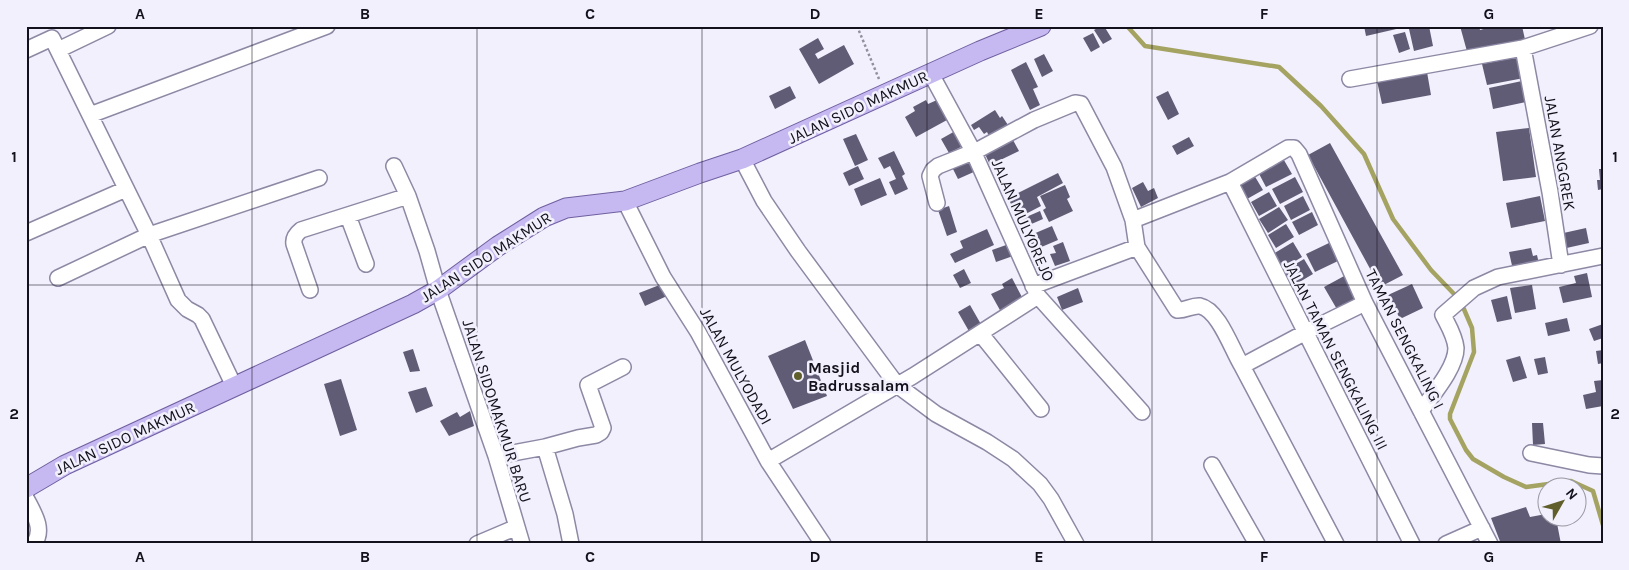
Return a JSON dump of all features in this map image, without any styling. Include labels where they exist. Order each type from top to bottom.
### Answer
[{"type":"main road","name":"JALAN SIDO MAKMUR","points":[[26,488],[66,465],[413,304],[438,290],[498,246],[544,217],[566,208],[625,201],[700,173],[742,160],[1041,26]]},
{"type":"street","points":[[26,50],[52,38],[108,26]]},
{"type":"street","points":[[90,115],[327,26]]},
{"type":"street","points":[[1350,80],[1523,48],[1590,26]]},
{"type":"street","points":[[52,38],[149,235],[178,300],[202,320],[234,386]]},
{"type":"street","name":"JALAN ANGGREK","points":[[1523,48],[1550,192],[1561,265]]},
{"type":"street","name":"JALAN MULYOREJO","points":[[931,74],[972,151],[1036,291],[1142,412]]},
{"type":"street","points":[[937,203],[930,176],[938,166],[1034,120],[1075,103],[1081,104],[1114,167],[1133,220],[1137,247],[1177,310],[1201,306],[1214,315],[1253,384],[1336,544]]},
{"type":"street","name":"TAMAN SENGKALING I","points":[[1230,182],[1288,148],[1294,148],[1299,154],[1365,303],[1490,544]]},
{"type":"street","points":[[742,160],[764,201],[798,252],[902,382],[936,414],[987,442],[1013,459],[1040,484],[1051,498],[1076,544]]},
{"type":"street","name":"JALAN SIDOMAKMUR BARU","points":[[394,166],[408,196],[427,251],[438,290],[496,456],[522,544]]},
{"type":"street","points":[[58,278],[149,235],[319,178]]},
{"type":"street","points":[[1133,220],[1230,182]]},
{"type":"street","name":"JALAN TAMAN SENGKALING III","points":[[1230,182],[1412,544]]},
{"type":"street","points":[[26,233],[126,189]]},
{"type":"street","points":[[310,290],[294,244],[295,236],[301,230],[408,196]]},
{"type":"street","name":"JALAN MULYODADI","points":[[625,201],[662,276],[698,332],[768,461],[823,544]]},
{"type":"street","points":[[348,216],[366,264]]},
{"type":"street","points":[[768,461],[902,382],[980,333],[1036,291],[1137,247]]},
{"type":"street","points":[[1421,411],[1450,370],[1456,350],[1454,336],[1443,315],[1450,308],[1474,288],[1498,277],[1603,256]]},
{"type":"street","points":[[1242,366],[1365,303]]},
{"type":"street","points":[[980,333],[1041,409]]},
{"type":"street","points":[[496,456],[545,447],[596,435],[601,432],[603,428],[588,385],[622,367]]},
{"type":"street","points":[[545,447],[571,544]]},
{"type":"street","points":[[1531,453],[1589,465],[1603,466]]},
{"type":"street","points":[[1212,465],[1257,544]]},
{"type":"street","points":[[26,498],[39,526],[38,538],[34,544]]},
{"type":"street","points":[[477,544],[517,527]]},
{"type":"street","points":[[1446,544],[1482,528]]},
{"type":"path","points":[[857,26],[886,94]]},
{"type":"building","points":[[1104,26],[1112,39],[1103,44],[1094,30]]},
{"type":"building","points":[[1364,26],[1405,26],[1405,27],[1366,36]]},
{"type":"building","points":[[1429,26],[1433,46],[1414,51],[1409,29]]},
{"type":"building","points":[[1460,26],[1479,26],[1480,30],[1494,26],[1522,26],[1526,44],[1468,55]]},
{"type":"building","points":[[1405,32],[1410,49],[1399,53],[1393,35]]},
{"type":"building","points":[[1093,33],[1100,47],[1091,52],[1083,38]]},
{"type":"building","points":[[818,38],[824,49],[815,54],[818,59],[844,45],[854,64],[819,84],[799,49]]},
{"type":"building","points":[[1044,54],[1053,71],[1042,77],[1034,59]]},
{"type":"building","points":[[1519,57],[1524,78],[1487,85],[1482,64]]},
{"type":"building","points":[[1026,62],[1038,87],[1033,89],[1040,105],[1030,110],[1011,70]]},
{"type":"building","points":[[1427,72],[1431,95],[1382,104],[1377,81]]},
{"type":"building","points":[[1522,81],[1526,102],[1493,109],[1489,88]]},
{"type":"building","points":[[790,86],[796,98],[775,109],[769,96]]},
{"type":"building","points":[[1168,91],[1179,114],[1168,120],[1156,97]]},
{"type":"building","points":[[926,100],[928,104],[937,100],[947,120],[916,137],[905,117],[915,111],[913,107]]},
{"type":"building","points":[[995,110],[1008,125],[989,136],[987,132],[984,134],[979,127],[974,130],[971,125]]},
{"type":"building","points":[[1529,128],[1536,177],[1503,181],[1496,132]]},
{"type":"building","points":[[957,130],[965,145],[949,153],[941,139]]},
{"type":"building","points":[[856,134],[868,160],[855,166],[843,139]]},
{"type":"building","points":[[1189,137],[1194,146],[1177,155],[1172,146]]},
{"type":"building","points":[[1013,140],[1019,151],[990,165],[985,154]]},
{"type":"building","points":[[1330,143],[1403,275],[1380,287],[1308,155]]},
{"type":"building","points":[[894,151],[905,174],[902,176],[908,189],[895,195],[889,182],[896,179],[890,166],[884,169],[878,158]]},
{"type":"building","points":[[1281,155],[1292,174],[1266,187],[1256,168]]},
{"type":"building","points":[[970,159],[976,171],[958,179],[952,167]]},
{"type":"building","points":[[858,166],[864,179],[849,186],[843,173]]},
{"type":"building","points":[[1599,169],[1603,169],[1603,189],[1598,190],[1597,180],[1600,180]]},
{"type":"building","points":[[1251,170],[1263,190],[1247,199],[1235,180]]},
{"type":"building","points":[[1058,173],[1063,183],[1037,197],[1041,206],[1018,218],[1008,198]]},
{"type":"building","points":[[1295,177],[1303,192],[1280,204],[1272,189]]},
{"type":"building","points":[[880,178],[887,195],[861,206],[854,189]]},
{"type":"building","points":[[1143,182],[1148,191],[1154,188],[1158,198],[1141,207],[1132,188]]},
{"type":"building","points":[[1065,185],[1070,197],[1067,199],[1073,211],[1049,222],[1043,210],[1046,208],[1040,196]]},
{"type":"building","points":[[1269,192],[1277,206],[1259,216],[1251,202]]},
{"type":"building","points":[[1303,196],[1310,210],[1291,220],[1284,206]]},
{"type":"building","points":[[1540,196],[1545,221],[1511,228],[1506,203]]},
{"type":"building","points":[[949,206],[957,232],[947,236],[938,210]]},
{"type":"building","points":[[1279,207],[1288,220],[1268,233],[1259,219]]},
{"type":"building","points":[[1040,211],[1043,219],[1020,229],[1017,221]]},
{"type":"building","points":[[1312,212],[1318,225],[1299,235],[1292,222]]},
{"type":"building","points":[[1286,224],[1294,237],[1276,248],[1268,235]]},
{"type":"building","points":[[1052,226],[1058,240],[1032,251],[1026,237]]},
{"type":"building","points":[[1586,228],[1589,243],[1562,249],[1559,234]]},
{"type":"building","points":[[987,229],[994,245],[955,263],[950,254],[963,248],[960,241]]},
{"type":"building","points":[[1063,242],[1070,261],[1055,266],[1050,254],[1056,253],[1053,246]]},
{"type":"building","points":[[1293,242],[1302,257],[1282,269],[1273,254]]},
{"type":"building","points":[[1329,243],[1338,261],[1315,272],[1306,254]]},
{"type":"building","points":[[1009,244],[1013,256],[996,262],[992,250]]},
{"type":"building","points":[[1531,248],[1533,256],[1537,255],[1539,264],[1513,270],[1509,252]]},
{"type":"building","points":[[1304,259],[1313,274],[1291,287],[1282,272]]},
{"type":"building","points":[[964,269],[971,283],[960,288],[953,275]]},
{"type":"building","points":[[1587,273],[1592,297],[1563,303],[1559,287],[1576,283],[1574,276]]},
{"type":"building","points":[[1346,275],[1360,299],[1338,311],[1324,287]]},
{"type":"building","points":[[1012,278],[1023,299],[1001,312],[991,294],[1004,288],[1002,284]]},
{"type":"building","points":[[662,284],[667,296],[645,306],[639,293]]},
{"type":"building","points":[[1412,284],[1423,308],[1400,319],[1388,295]]},
{"type":"building","points":[[1532,285],[1536,309],[1515,313],[1510,288]]},
{"type":"building","points":[[1078,288],[1083,302],[1062,310],[1057,297]]},
{"type":"building","points":[[1507,296],[1512,319],[1497,322],[1491,300]]},
{"type":"building","points":[[970,305],[982,326],[970,333],[958,312]]},
{"type":"building","points":[[1567,318],[1570,331],[1548,336],[1545,323]]},
{"type":"building","points":[[1603,324],[1603,338],[1594,341],[1589,329]]},
{"type":"building","name":"Masjid Badrussalam","points":[[805,340],[827,396],[793,409],[768,356]]},
{"type":"building","points":[[413,349],[420,371],[410,372],[403,352]]},
{"type":"building","points":[[1603,350],[1603,363],[1598,364],[1596,351]]},
{"type":"building","points":[[1520,356],[1527,378],[1513,382],[1506,360]]},
{"type":"building","points":[[1545,357],[1548,373],[1538,375],[1534,359]]},
{"type":"building","points":[[341,379],[357,430],[340,436],[324,384]]},
{"type":"building","points":[[1603,380],[1603,406],[1586,409],[1583,395],[1596,392],[1594,381]]},
{"type":"building","points":[[426,387],[433,406],[416,413],[408,392]]},
{"type":"building","points":[[470,411],[474,426],[449,436],[440,421],[457,412],[460,417]]},
{"type":"building","points":[[1532,423],[1543,423],[1545,444],[1533,445]]},
{"type":"building","points":[[1526,507],[1530,517],[1536,516],[1536,528],[1558,528],[1561,544],[1501,544],[1491,518]]},
{"type":"waterway","points":[[1127,26],[1145,46],[1279,67],[1321,106],[1364,154],[1393,219],[1431,270],[1455,295],[1463,307],[1472,328],[1474,352],[1450,414],[1450,419],[1466,450],[1473,459],[1526,487],[1571,481],[1593,491],[1603,525]]},
{"type":"place","name":"Masjid Badrussalam","points":[[798,376]]}]
